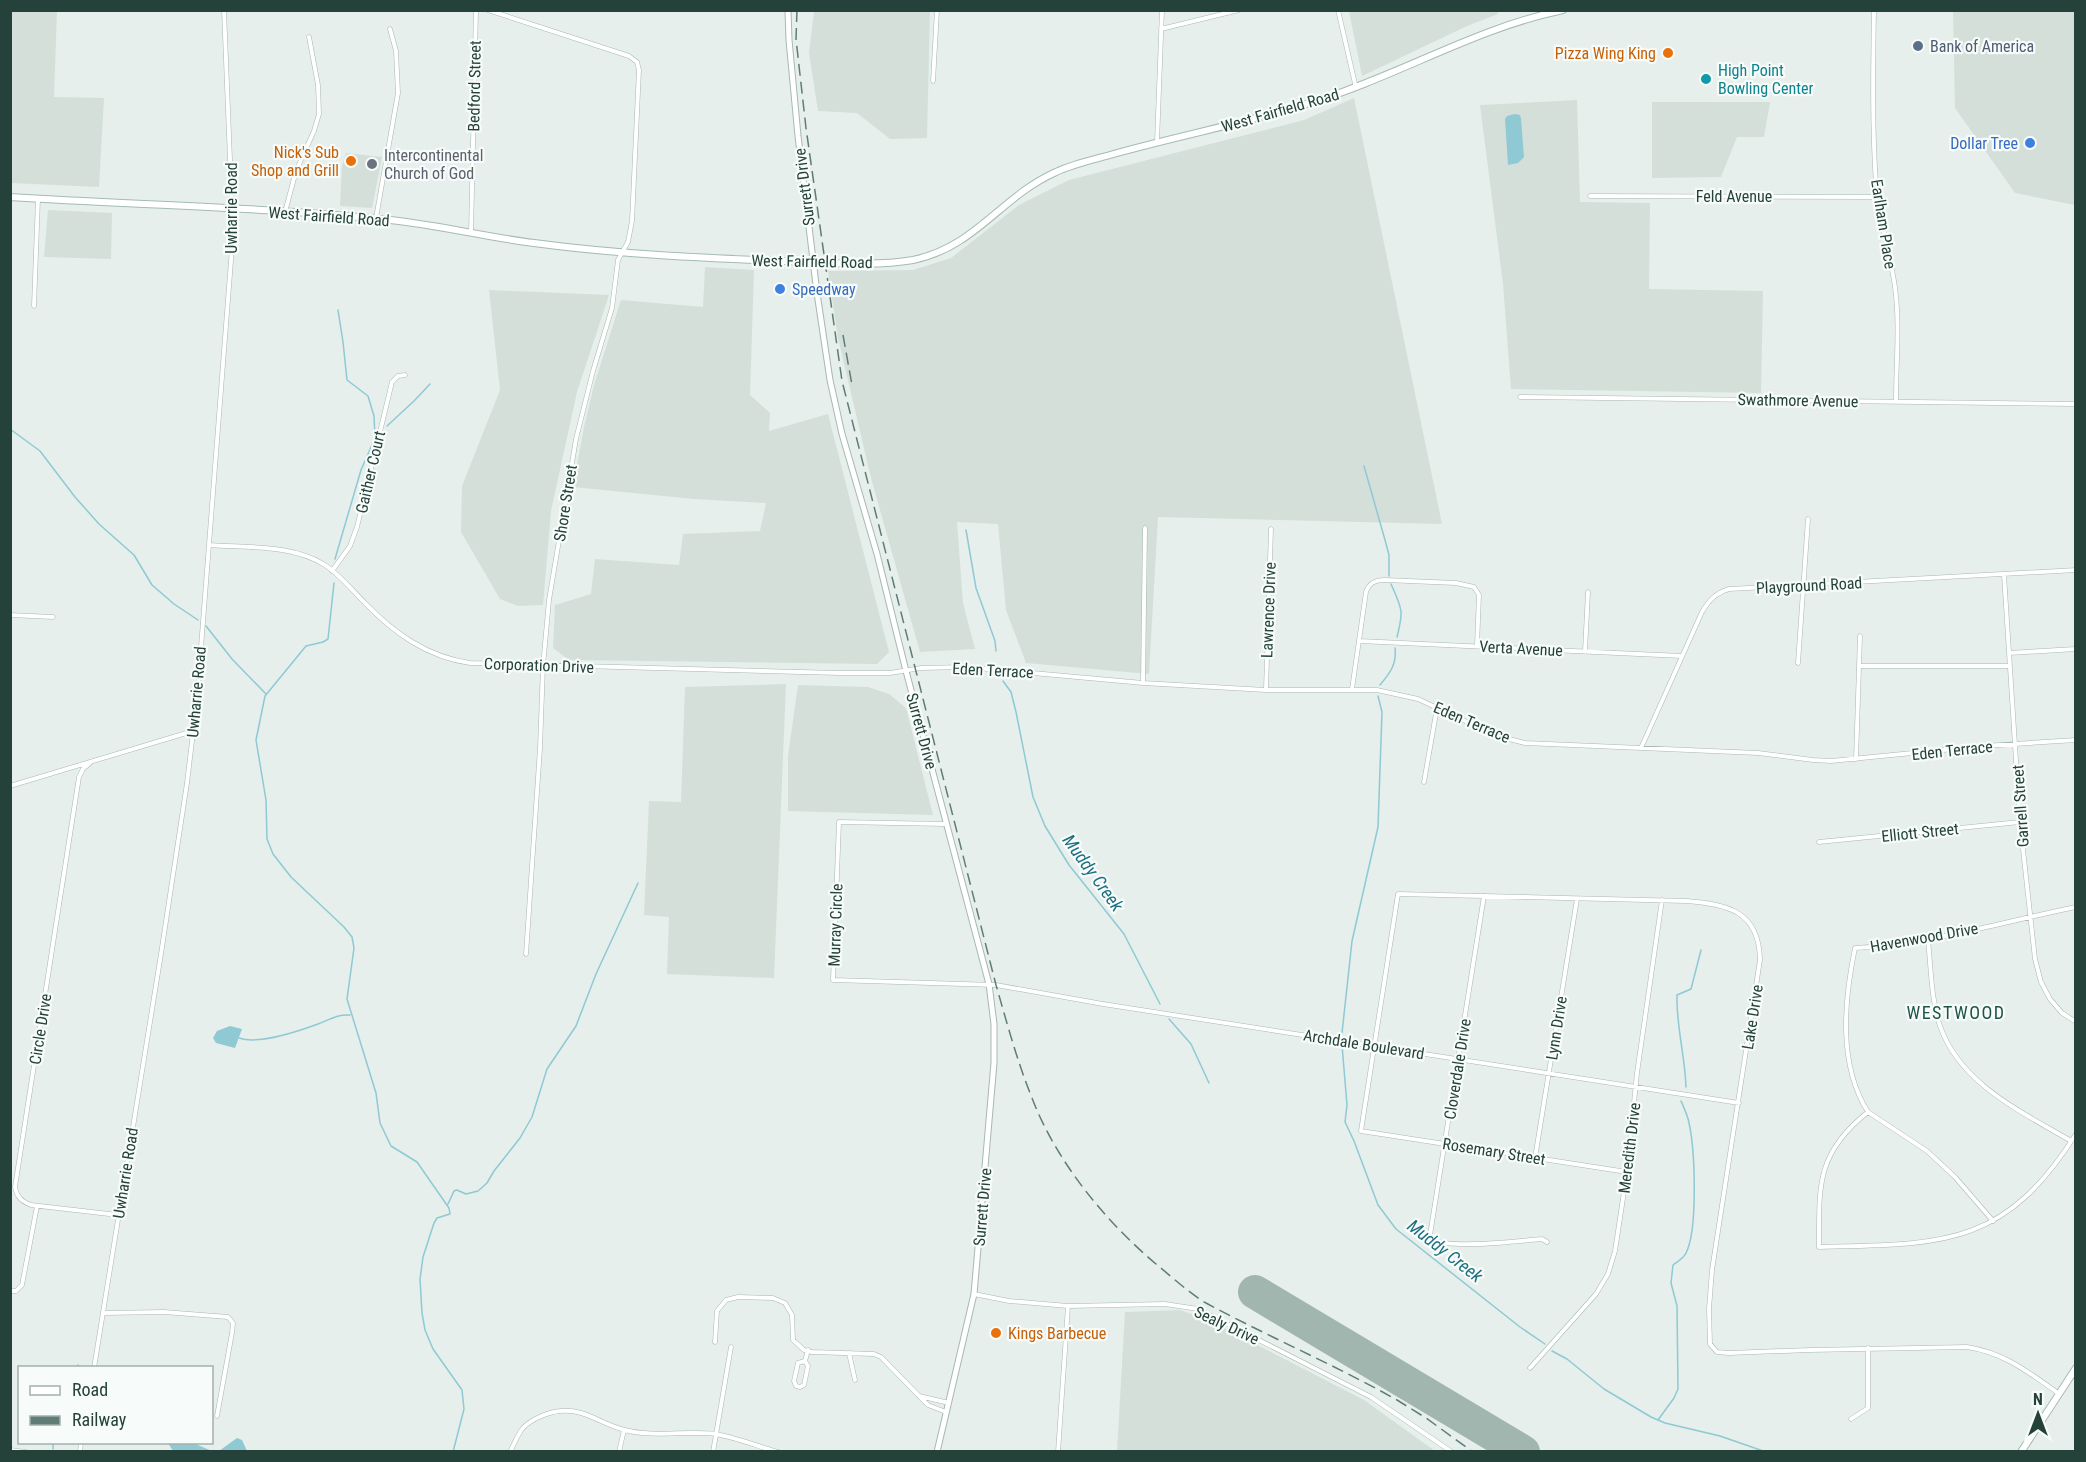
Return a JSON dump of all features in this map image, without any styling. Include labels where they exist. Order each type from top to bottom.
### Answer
[{"type":"main road","name":"West Fairfield Road","points":[[10,197],[375,219],[535,243],[695,257],[813,262],[897,262],[918,259],[938,252],[975,232],[1005,204],[1040,179],[1059,170],[1157,142],[1278,112],[1356,88],[1500,28],[1563,10]]},
{"type":"main road","points":[[2021,1452],[2076,1368]]},
{"type":"street","name":"Uwharrie Road","points":[[94,1366],[161,954],[194,731],[232,245],[233,209],[224,10]]},
{"type":"street","name":"Bedford Street","points":[[471,234],[476,10]]},
{"type":"street","name":"Shore Street","points":[[488,10],[629,56],[635,60],[639,70],[632,221],[628,242],[618,260],[612,308],[591,377],[571,461],[549,600],[526,954]]},
{"type":"street","name":"Surrett Drive","points":[[789,10],[789,40],[798,136],[832,391],[989,984],[994,1024],[994,1063],[974,1294],[937,1452]]},
{"type":"street","points":[[933,81],[937,10]]},
{"type":"street","points":[[1157,142],[1162,10]]},
{"type":"street","points":[[1161,28],[1239,10]]},
{"type":"street","points":[[1338,10],[1356,88]]},
{"type":"street","name":"Earlham Place","points":[[1874,10],[1873,133],[1879,215],[1895,287],[1896,401]]},
{"type":"street","points":[[375,219],[398,93],[396,51],[390,29]]},
{"type":"street","points":[[285,213],[296,171],[319,114],[318,85],[309,37]]},
{"type":"street","name":"Feld Avenue","points":[[1590,196],[1877,197]]},
{"type":"street","points":[[34,306],[38,199]]},
{"type":"street","name":"Gaither Court","points":[[332,571],[350,546],[357,527],[392,382],[398,376],[405,375]]},
{"type":"street","name":"Swathmore Avenue","points":[[1520,397],[2076,404]]},
{"type":"street","points":[[1798,663],[1808,519]]},
{"type":"street","points":[[1143,683],[1145,528]]},
{"type":"street","name":"Lawrence Drive","points":[[1266,690],[1271,529]]},
{"type":"street","name":"Corporation Drive","points":[[208,545],[289,552],[315,560],[332,571],[393,629],[408,640],[436,655],[470,663],[803,672],[890,673],[906,671]]},
{"type":"street","name":"Playground Road","points":[[1641,748],[1702,612],[1716,594],[1729,589],[2076,570]]},
{"type":"street","name":"Garrell Street","points":[[2004,575],[2020,822],[2035,959],[2040,982],[2055,1006],[2076,1022]]},
{"type":"street","points":[[1352,689],[1367,588],[1374,581],[1456,583],[1474,587],[1479,595],[1477,646]]},
{"type":"street","points":[[1586,651],[1588,592]]},
{"type":"street","points":[[10,615],[53,617]]},
{"type":"street","points":[[1856,759],[1860,636]]},
{"type":"street","name":"Verta Avenue","points":[[1359,641],[1682,656]]},
{"type":"street","points":[[2009,653],[2076,649]]},
{"type":"street","points":[[1859,666],[2010,666]]},
{"type":"street","name":"Eden Terrace","points":[[906,671],[941,667],[984,668],[1143,683],[1266,690],[1352,689],[1398,693],[1418,699],[1509,740],[1540,744],[1758,753],[1813,760],[1856,759],[2076,740]]},
{"type":"street","points":[[1424,782],[1437,708]]},
{"type":"street","points":[[10,786],[194,731]]},
{"type":"street","name":"Circle Drive","points":[[37,1206],[20,1199],[16,1194],[16,1179],[79,777],[90,763]]},
{"type":"street","name":"Murray Circle","points":[[946,824],[839,822],[833,980],[989,984]]},
{"type":"street","name":"Elliott Street","points":[[1819,842],[2020,822]]},
{"type":"street","name":"Lake Drive","points":[[1361,1131],[1398,894],[1662,900],[1709,903],[1727,907],[1747,921],[1756,937],[1760,951],[1759,974],[1712,1270],[1709,1309],[1710,1344],[1717,1352],[1729,1353],[1967,1347],[1985,1350],[2004,1357],[2058,1393]]},
{"type":"street","name":"Cloverdale Drive","points":[[1484,896],[1430,1235],[1432,1240],[1440,1243],[1472,1244],[1542,1239],[1547,1242]]},
{"type":"street","name":"Lynn Drive","points":[[1535,1158],[1577,898]]},
{"type":"street","name":"Meredith Drive","points":[[1530,1368],[1596,1294],[1608,1274],[1615,1251],[1662,900]]},
{"type":"street","name":"Havenwood Drive","points":[[1993,1221],[1955,1177],[1928,1151],[1868,1112],[1855,1088],[1847,1057],[1850,971],[1855,948],[1928,940],[2076,907]]},
{"type":"street","points":[[1928,940],[1938,1019],[1946,1041],[1959,1061],[1977,1082],[2071,1141]]},
{"type":"street","name":"Archdale Boulevard","points":[[989,984],[1103,1004],[1739,1103]]},
{"type":"street","points":[[1868,1112],[1834,1148],[1823,1169],[1819,1214],[1820,1247],[1925,1243],[1968,1233],[1993,1221],[2016,1206],[2034,1190],[2076,1134]]},
{"type":"street","name":"Rosemary Street","points":[[1361,1131],[1627,1172]]},
{"type":"street","points":[[10,1291],[16,1291],[22,1285],[37,1206],[118,1215]]},
{"type":"street","name":"Sealy Drive","points":[[974,1294],[1009,1301],[1068,1306],[1165,1304],[1198,1309],[1371,1397],[1452,1452]]},
{"type":"street","points":[[715,1342],[717,1311],[726,1300],[738,1296],[780,1299],[790,1308],[794,1340],[808,1350],[874,1354],[881,1357],[932,1408],[946,1412]]},
{"type":"street","points":[[1058,1452],[1068,1306]]},
{"type":"street","points":[[103,1313],[164,1312],[228,1317],[233,1323],[217,1416]]},
{"type":"street","points":[[713,1452],[731,1347]]},
{"type":"street","points":[[1851,1419],[1868,1408],[1868,1348]]},
{"type":"street","points":[[805,1361],[798,1364],[794,1381],[796,1386],[804,1385],[808,1366],[805,1361],[808,1350]]},
{"type":"street","points":[[849,1353],[855,1380]]},
{"type":"street","points":[[918,1396],[949,1403]]},
{"type":"street","points":[[510,1452],[524,1427],[540,1416],[559,1411],[588,1414],[605,1424],[624,1430],[646,1434],[716,1434],[754,1443],[778,1452]]},
{"type":"street","points":[[619,1452],[624,1430]]},
{"type":"street","points":[[10,1450],[26,1452]]},
{"type":"shaded area","points":[[11,10],[57,11],[54,97],[104,98],[99,187],[11,183]]},
{"type":"shaded area","points":[[1498,10],[1498,14],[1467,26],[1362,76],[1349,11]]},
{"type":"shaded area","points":[[814,11],[930,11],[927,138],[890,139],[857,113],[818,111],[809,53]]},
{"type":"shaded area","points":[[1953,11],[2075,11],[2075,205],[2015,193],[1955,108]]},
{"type":"shaded area","points":[[1354,98],[1442,524],[1158,517],[1149,674],[1026,663],[1006,610],[998,524],[957,522],[963,603],[975,649],[920,652],[871,478],[838,338],[828,271],[913,270],[951,258],[1019,205],[1069,180],[1304,120]]},
{"type":"shaded area","points":[[1577,100],[1580,202],[1650,203],[1649,289],[1763,291],[1761,393],[1511,389],[1503,284],[1480,105]]},
{"type":"shaded area","points":[[1652,102],[1770,102],[1764,137],[1737,137],[1721,177],[1652,178]]},
{"type":"shaded area","points":[[346,153],[382,157],[372,208],[340,206],[342,166]]},
{"type":"shaded area","points":[[48,210],[112,213],[111,259],[44,257]]},
{"type":"shaded area","points":[[705,267],[754,270],[750,395],[770,413],[769,431],[828,414],[889,652],[877,664],[569,660],[553,648],[555,605],[591,594],[595,559],[679,565],[683,534],[760,531],[766,503],[694,499],[573,487],[594,385],[621,300],[703,307]]},
{"type":"shaded area","points":[[489,290],[609,295],[577,392],[551,511],[543,605],[518,606],[500,599],[461,532],[462,486],[500,390]]},
{"type":"shaded area","points":[[786,684],[774,978],[667,974],[669,917],[644,915],[649,801],[681,802],[685,687]]},
{"type":"shaded area","points":[[798,685],[868,687],[889,694],[906,708],[933,815],[788,811],[788,756]]},
{"type":"shaded area","points":[[1180,1310],[1213,1322],[1364,1400],[1435,1451],[1117,1451],[1125,1312]]},
{"type":"water","points":[[1515,114],[1520,115],[1521,119],[1524,157],[1518,163],[1508,165],[1505,119]]},
{"type":"water","points":[[230,1026],[242,1029],[235,1048],[216,1043],[213,1038],[217,1031]]},
{"type":"water","points":[[237,1438],[242,1440],[247,1451],[219,1451]]},
{"type":"water","points":[[169,1444],[195,1444],[212,1451],[173,1451]]},
{"type":"waterway","points":[[338,310],[347,380],[368,396],[374,416],[375,437]]},
{"type":"waterway","points":[[387,426],[430,384]]},
{"type":"waterway","points":[[10,429],[40,451],[99,524],[134,555],[152,585],[198,620]]},
{"type":"waterway","points":[[335,559],[361,470],[375,438]]},
{"type":"waterway","points":[[1364,466],[1389,555],[1389,576]]},
{"type":"waterway","name":"Muddy Creek","points":[[966,530],[976,588],[995,641],[996,651]]},
{"type":"waterway","points":[[334,583],[328,639],[306,646],[265,696],[256,740],[266,800],[267,839],[273,854],[291,877],[352,937],[354,948],[347,999],[376,1093],[380,1123],[391,1146],[417,1162],[449,1208],[450,1214],[437,1218],[434,1223],[423,1257],[420,1279],[425,1330],[433,1349],[462,1390],[464,1409],[453,1452]]},
{"type":"waterway","points":[[1391,584],[1401,610],[1397,637]]},
{"type":"waterway","points":[[206,626],[232,659],[266,694]]},
{"type":"waterway","points":[[1380,685],[1392,668],[1395,648]]},
{"type":"waterway","name":"Muddy Creek","points":[[1003,681],[1011,692],[1033,797],[1045,826],[1069,865],[1124,934],[1160,1004]]},
{"type":"waterway","points":[[1342,1033],[1352,941],[1378,827],[1382,712],[1378,696]]},
{"type":"waterway","points":[[448,1204],[454,1191],[466,1194],[478,1191],[487,1183],[520,1138],[532,1117],[547,1069],[576,1026],[596,974],[638,883]]},
{"type":"waterway","points":[[1686,1087],[1677,995],[1691,989],[1701,950]]},
{"type":"waterway","points":[[239,1038],[257,1040],[279,1036],[338,1016],[350,1015]]},
{"type":"waterway","name":"Muddy Creek","points":[[1169,1019],[1191,1044],[1209,1083]]},
{"type":"waterway","name":"Muddy Creek","points":[[1342,1045],[1347,1105],[1345,1122],[1378,1205],[1396,1229],[1520,1327],[1545,1344]]},
{"type":"waterway","points":[[1658,1420],[1678,1389],[1677,1306],[1671,1283],[1673,1265],[1685,1255],[1690,1242],[1694,1209],[1691,1135],[1688,1118],[1681,1101]]},
{"type":"waterway","name":"Muddy Creek","points":[[1552,1351],[1567,1359],[1604,1389],[1651,1417],[1665,1423],[1720,1436],[1766,1452]]},
{"type":"waterway","points":[[53,1444],[53,1449]]},
{"type":"runway","points":[[1255,1292],[1523,1452]]},
{"type":"railway","points":[[797,10],[796,39],[806,128],[842,381],[996,985],[1012,1042],[1042,1121],[1068,1167],[1100,1209],[1137,1247],[1187,1290],[1206,1303],[1397,1400],[1473,1452]]},
{"type":"railway","points":[[843,335],[852,385]]},
{"type":"place","name":"Bank of America","points":[[1918,46]]},
{"type":"place","name":"Pizza Wing King","points":[[1668,53]]},
{"type":"place","name":"High Point Bowling Center","points":[[1706,79]]},
{"type":"place","name":"Dollar Tree","points":[[2030,143]]},
{"type":"place","name":"Nick's Sub Shop and Grill","points":[[351,161]]},
{"type":"place","name":"Intercontinental Church of God","points":[[372,164]]},
{"type":"place","name":"Speedway","points":[[780,289]]},
{"type":"place","name":"Kings Barbecue","points":[[996,1333]]},
{"type":"district","name":"WESTWOOD","points":[[1956,1013]]}]
